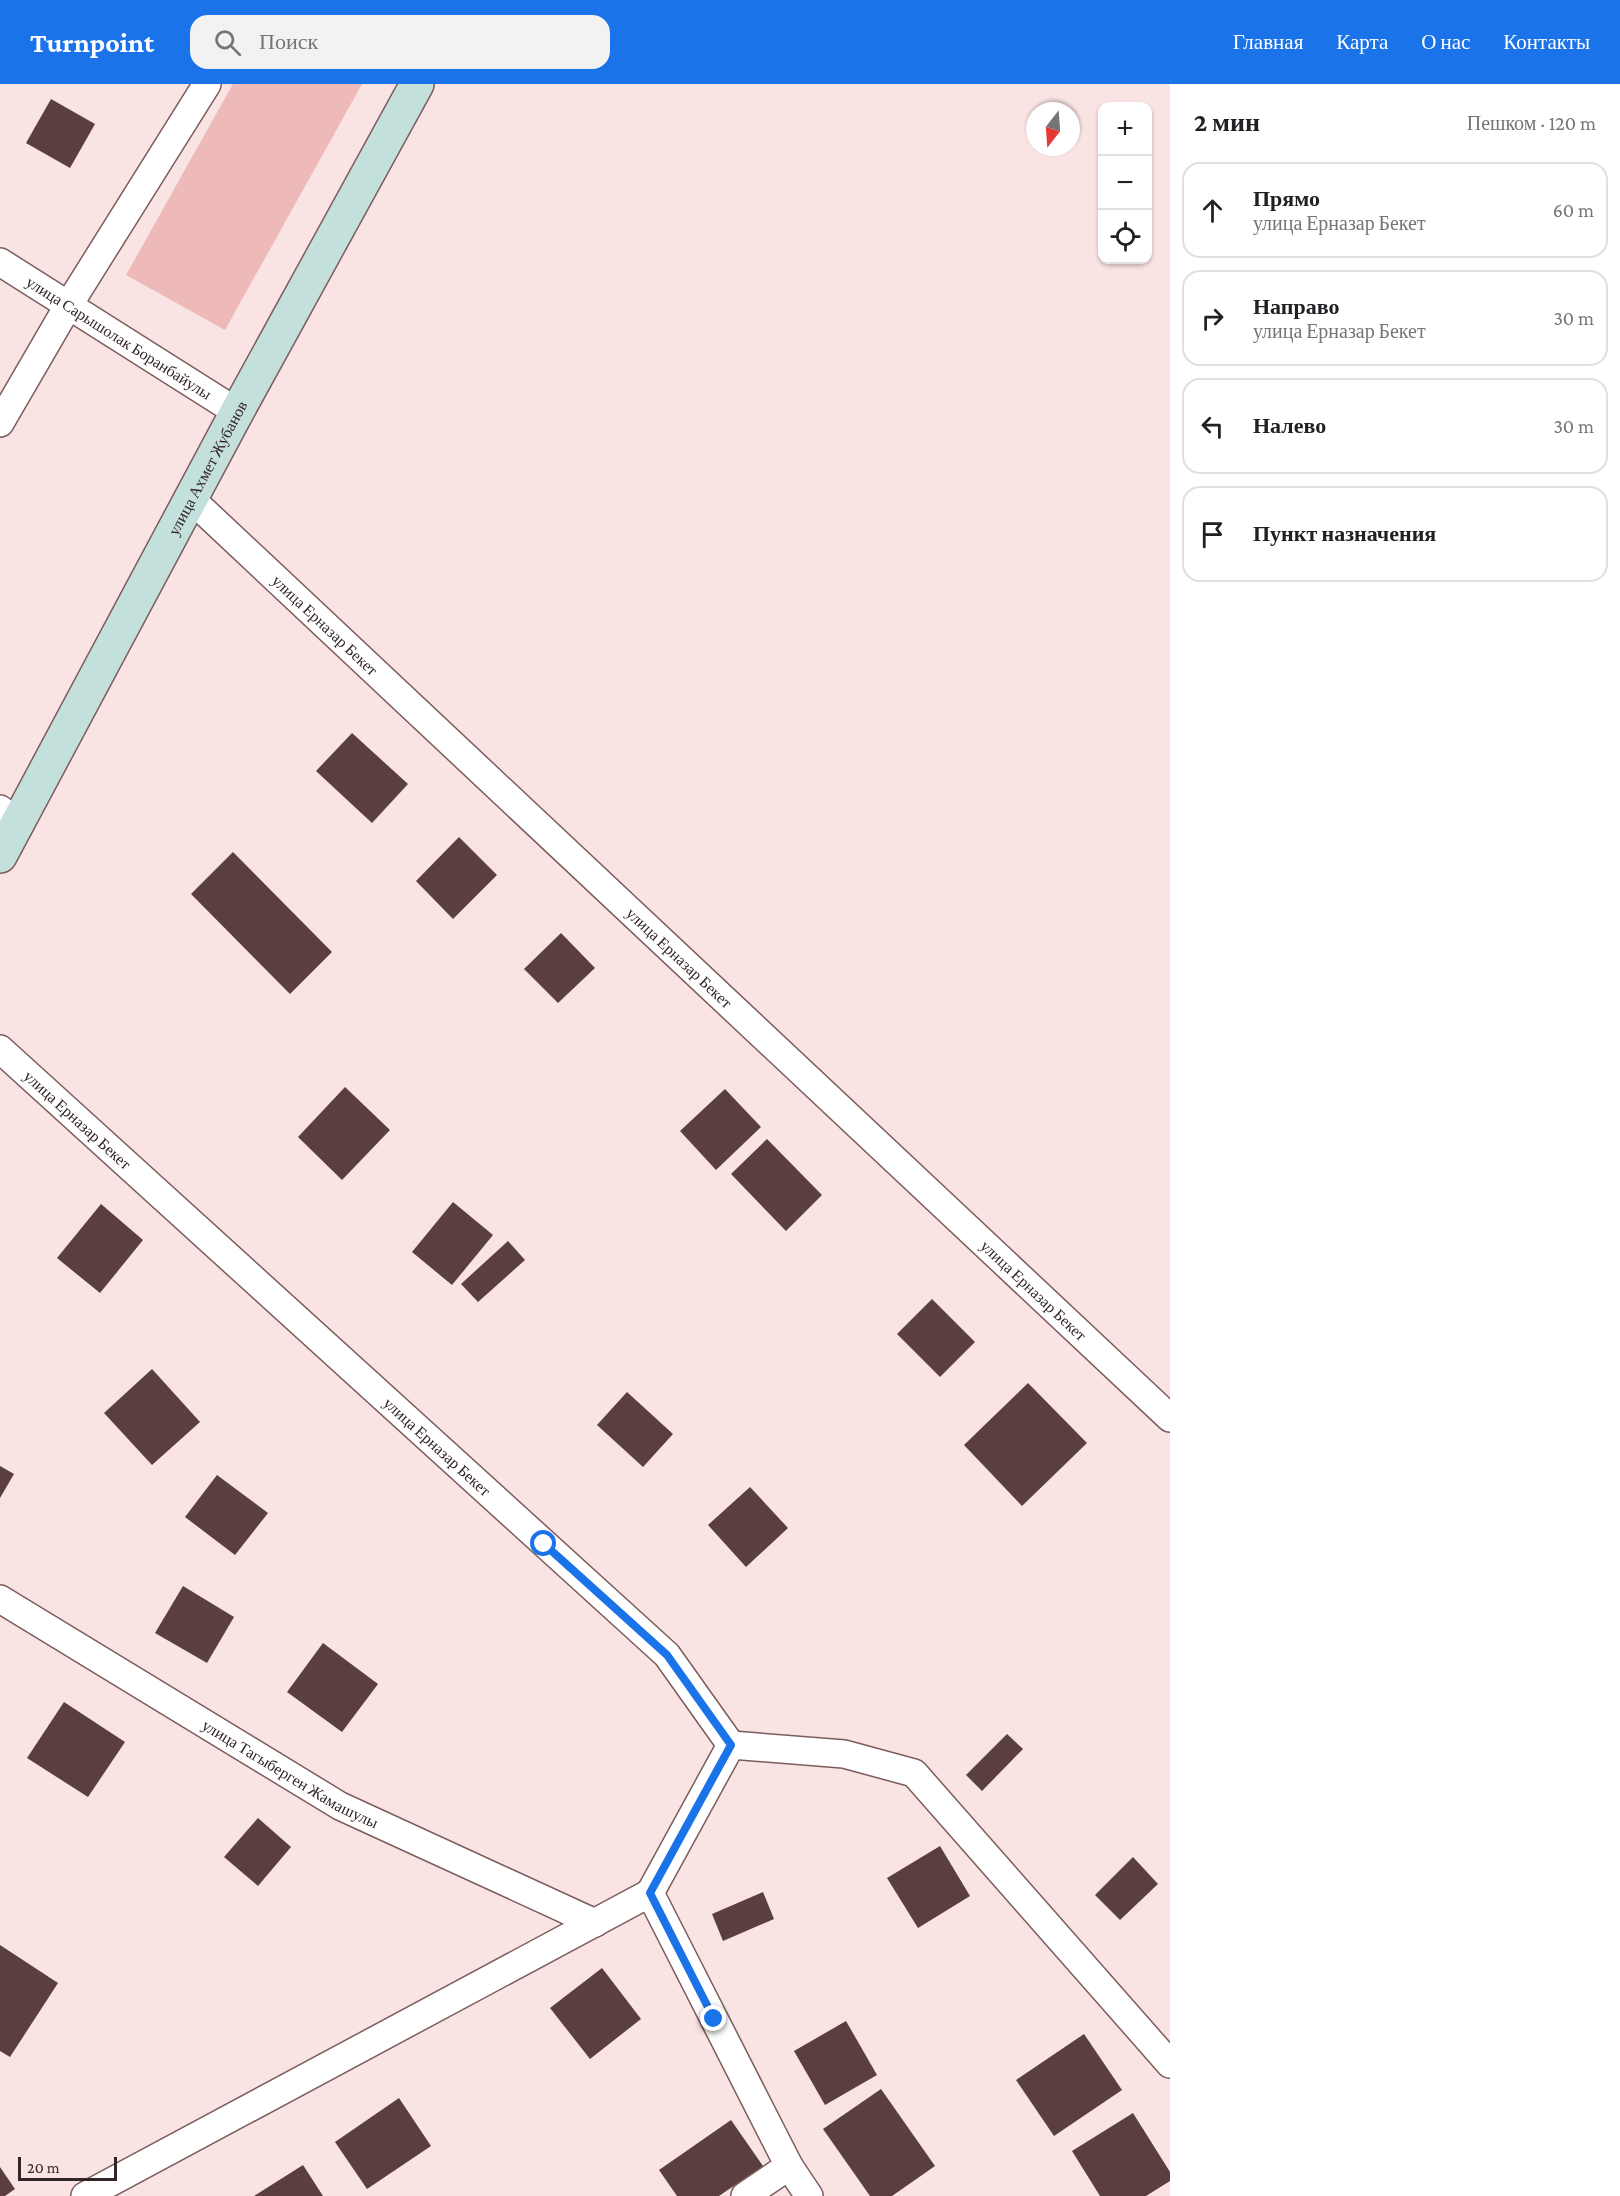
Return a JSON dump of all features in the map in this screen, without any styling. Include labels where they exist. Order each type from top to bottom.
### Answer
[{"type":"main road","name":"улица Ахмет Жубанов","points":[[0,856],[9,816],[191,499],[417,84]]},
{"type":"street","points":[[0,423],[68,306],[207,84]]},
{"type":"street","name":"улица Сарышолак Боранбайулы","points":[[0,262],[237,412]]},
{"type":"street","name":"улица Ерназар Бекет","points":[[191,499],[1170,1418]]},
{"type":"street","name":"улица Ерназар Бекет","points":[[0,1049],[667,1655],[731,1745]]},
{"type":"street","name":"улица Тагыберген Жамашулы","points":[[0,1599],[340,1806],[595,1923]]},
{"type":"street","points":[[85,2196],[650,1893],[731,1745],[844,1754],[914,1773],[1170,2064]]},
{"type":"street","points":[[650,1893],[789,2166],[809,2196]]},
{"type":"street","points":[[745,2196],[789,2166]]},
{"type":"shaded area","points":[[233,84],[362,84],[225,330],[126,275]]},
{"type":"building","points":[[51,99],[95,124],[70,168],[26,143]]},
{"type":"building","points":[[352,733],[408,784],[372,823],[316,771]]},
{"type":"building","points":[[459,837],[497,875],[453,919],[416,881]]},
{"type":"building","points":[[233,852],[332,952],[290,994],[191,894]]},
{"type":"building","points":[[561,933],[595,968],[558,1003],[524,969]]},
{"type":"building","points":[[345,1087],[390,1130],[342,1180],[298,1137]]},
{"type":"building","points":[[725,1089],[761,1127],[716,1170],[680,1131]]},
{"type":"building","points":[[767,1139],[822,1195],[786,1231],[731,1174]]},
{"type":"building","points":[[453,1202],[493,1235],[452,1285],[412,1252]]},
{"type":"building","points":[[101,1204],[143,1240],[100,1293],[57,1258]]},
{"type":"building","points":[[508,1241],[525,1260],[478,1302],[461,1284]]},
{"type":"building","points":[[932,1299],[975,1342],[940,1377],[897,1334]]},
{"type":"building","points":[[152,1369],[200,1422],[152,1465],[104,1413]]},
{"type":"building","points":[[1028,1383],[1087,1443],[1022,1506],[964,1445]]},
{"type":"building","points":[[627,1392],[673,1434],[643,1467],[597,1425]]},
{"type":"building","points":[[0,1466],[14,1474],[0,1498]]},
{"type":"building","points":[[217,1475],[268,1513],[235,1555],[185,1517]]},
{"type":"building","points":[[750,1487],[788,1528],[746,1567],[708,1525]]},
{"type":"building","points":[[183,1586],[234,1617],[207,1663],[155,1633]]},
{"type":"building","points":[[323,1643],[378,1684],[342,1732],[287,1692]]},
{"type":"building","points":[[64,1702],[125,1742],[88,1797],[27,1758]]},
{"type":"building","points":[[1007,1734],[1023,1749],[982,1791],[966,1775]]},
{"type":"building","points":[[258,1818],[291,1847],[258,1886],[224,1857]]},
{"type":"building","points":[[940,1846],[970,1896],[918,1928],[887,1878]]},
{"type":"building","points":[[1133,1857],[1158,1884],[1120,1920],[1095,1895]]},
{"type":"building","points":[[763,1892],[774,1919],[723,1941],[712,1914]]},
{"type":"building","points":[[0,1945],[58,1983],[10,2057],[0,2051]]},
{"type":"building","points":[[602,1968],[641,2019],[590,2059],[550,2008]]},
{"type":"building","points":[[846,2021],[877,2075],[825,2105],[794,2051]]},
{"type":"building","points":[[1084,2034],[1122,2090],[1054,2136],[1016,2080]]},
{"type":"building","points":[[881,2089],[935,2166],[892,2196],[870,2196],[823,2129]]},
{"type":"building","points":[[399,2098],[431,2146],[367,2189],[335,2142]]},
{"type":"building","points":[[1133,2113],[1170,2172],[1170,2181],[1146,2196],[1100,2196],[1072,2151]]},
{"type":"building","points":[[731,2120],[763,2166],[719,2196],[677,2196],[659,2170]]},
{"type":"building","points":[[303,2165],[323,2196],[254,2196]]},
{"type":"building","points":[[0,2167],[15,2189],[5,2196],[0,2196]]},
{"type":"route","points":[[544,1544],[667,1655],[731,1745],[650,1893],[714,2019]]}]
